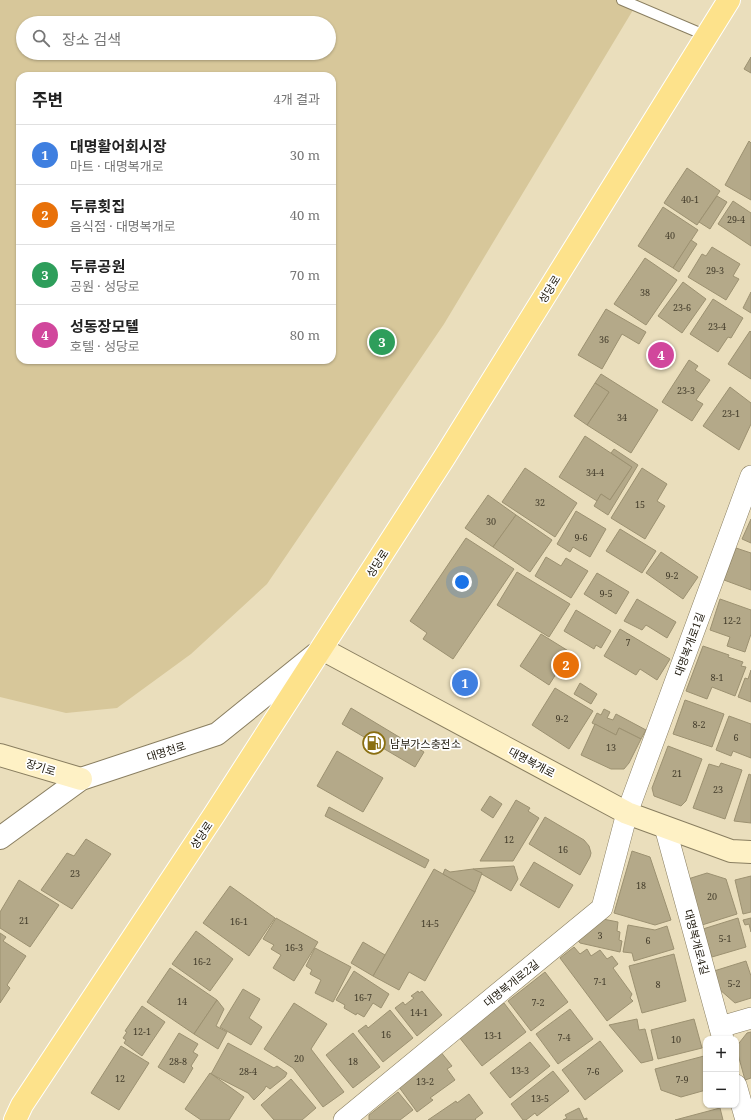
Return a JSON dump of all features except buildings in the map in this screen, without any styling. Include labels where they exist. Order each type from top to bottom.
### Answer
[{"type":"main road","name":"성당로","points":[[15,1120],[22,1105],[214,815],[444,458],[729,0]]},
{"type":"main road","name":"대명복개로","points":[[322,649],[628,813],[731,851],[751,852]]},
{"type":"main road","name":"장기로","points":[[0,755],[81,779]]},
{"type":"street","name":"대명복개로1길","points":[[628,813],[751,476]]},
{"type":"street","name":"대명천로","points":[[0,838],[81,779],[217,734],[322,649]]},
{"type":"street","name":"대명복개로2길","points":[[344,1120],[602,908],[628,813]]},
{"type":"street","name":"대명복개로4길","points":[[665,827],[722,1033],[751,1018]]},
{"type":"street","points":[[739,1096],[746,1120]]},
{"type":"lane","points":[[622,0],[706,36]]},
{"type":"shaded area","points":[[0,0],[639,0],[444,324],[267,584],[191,654],[117,708],[66,713],[0,697]]},
{"type":"place","name":"두류공원","points":[[382,342]]},
{"type":"place","name":"성동장모텔","points":[[661,355]]},
{"type":"place","name":"두류횟집","points":[[566,665]]},
{"type":"place","name":"대명활어회시장","points":[[465,683]]},
{"type":"place","name":"남부가스충전소","points":[[374,743]]}]
